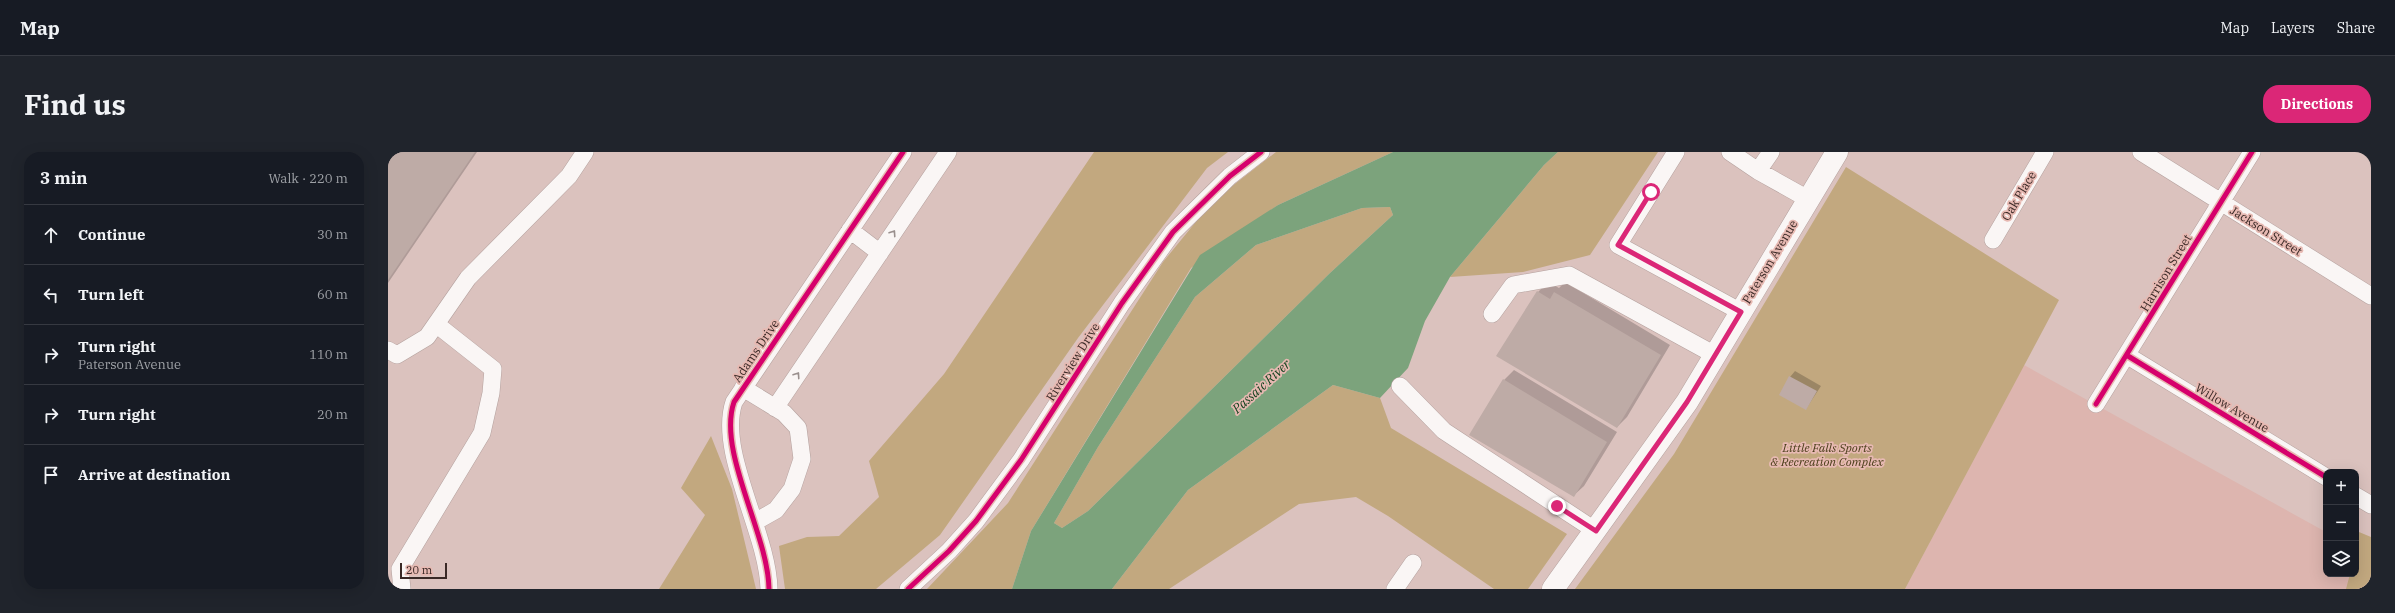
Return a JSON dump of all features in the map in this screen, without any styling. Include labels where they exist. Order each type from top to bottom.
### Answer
[{"type":"main road","name":"Paterson Avenue","points":[[1553,589],[1687,402],[1837,152]]},
{"type":"street","points":[[388,350],[397,355],[427,337],[468,278],[568,176],[585,152]]},
{"type":"street","name":"Adams Drive","points":[[770,589],[768,567],[732,448],[729,423],[734,402],[903,152]]},
{"type":"street","points":[[775,408],[948,152]]},
{"type":"street","name":"Riverview Drive","points":[[908,589],[949,551],[976,521],[1021,460],[1122,303],[1173,232],[1219,186],[1260,152]]},
{"type":"street","points":[[1676,152],[1618,245],[1741,312]]},
{"type":"street","points":[[1730,152],[1758,171],[1808,199]]},
{"type":"street","points":[[1758,171],[1772,152]]},
{"type":"street","name":"Oak Place","points":[[1993,240],[2046,152]]},
{"type":"street","name":"Jackson Street","points":[[2141,152],[2371,296]]},
{"type":"street","name":"Harrison Street","points":[[2096,404],[2128,356],[2252,152]]},
{"type":"street","points":[[850,230],[880,253]]},
{"type":"street","points":[[1492,314],[1513,285],[1569,275],[1715,355]]},
{"type":"street","points":[[402,589],[400,569],[482,433],[491,393],[493,369],[436,324]]},
{"type":"street","name":"Willow Avenue","points":[[2128,356],[2323,476]]},
{"type":"street","points":[[1400,386],[1444,431],[1596,531]]},
{"type":"street","points":[[743,388],[784,413],[798,428],[802,459],[792,488],[776,510],[755,522]]},
{"type":"street","points":[[2359,498],[2371,505]]},
{"type":"street","points":[[1394,589],[1413,563]]},
{"type":"shaded area","points":[[2024,365],[2323,530],[2323,577],[2359,577],[2371,589],[1905,589]]},
{"type":"green space","points":[[1094,152],[1228,152],[1207,168],[1078,338],[940,535],[876,589],[785,589],[779,546],[807,537],[839,536],[879,497],[869,461],[944,374]]},
{"type":"green space","points":[[1276,152],[1393,152],[1278,205],[1191,268],[1031,531],[1012,589],[927,589],[1008,503],[1163,262],[1213,201]]},
{"type":"green space","points":[[1558,152],[1658,152],[1590,255],[1523,272],[1450,277],[1544,165]]},
{"type":"green space","name":"Little Falls Sports & Recreation Complex","points":[[1846,167],[2059,300],[1905,589],[1575,589],[1674,454]]},
{"type":"green space","points":[[1390,207],[1393,215],[1330,273],[1088,511],[1062,528],[1054,523],[1098,447],[1195,297],[1256,245],[1362,208]]},
{"type":"green space","points":[[1333,385],[1380,398],[1391,428],[1567,534],[1528,589],[1494,589],[1388,516],[1356,497],[1299,504],[1169,589],[1112,589],[1188,490]]},
{"type":"green space","points":[[711,436],[732,489],[756,589],[659,589],[705,515],[681,488]]},
{"type":"green space","points":[[2359,532],[2371,537],[2371,589],[2346,589],[2349,577],[2359,577]]},
{"type":"water","name":"Passaic River","points":[[1393,152],[1558,152],[1544,165],[1450,277],[1425,321],[1408,368],[1380,398],[1333,385],[1188,490],[1112,589],[1012,589],[1031,531],[1200,255],[1278,205]],"holes":[[[1390,207],[1393,215],[1330,273],[1088,511],[1062,528],[1054,523],[1098,447],[1195,297],[1256,245],[1362,208]]]},
{"type":"building","points":[[388,152],[475,152],[388,280]]},
{"type":"building","points":[[1537,291],[1550,299],[1554,292],[1661,355],[1617,428],[1496,356]]},
{"type":"building","points":[[1789,376],[1817,391],[1806,410],[1779,395]]},
{"type":"building","points":[[1503,379],[1607,442],[1574,497],[1469,435]]},
{"type":"cycle path","points":[[769,589],[767,567],[761,543],[737,468],[732,444],[731,422],[734,402],[903,152]]},
{"type":"cycle path","points":[[908,589],[949,551],[976,521],[1021,460],[1122,303],[1173,232],[1230,176],[1261,152]]},
{"type":"cycle path","points":[[2096,404],[2252,152]]},
{"type":"cycle path","points":[[2128,356],[2323,475]]},
{"type":"route","points":[[1557,506],[1596,531],[1687,402],[1741,312],[1618,245],[1651,192]]}]
